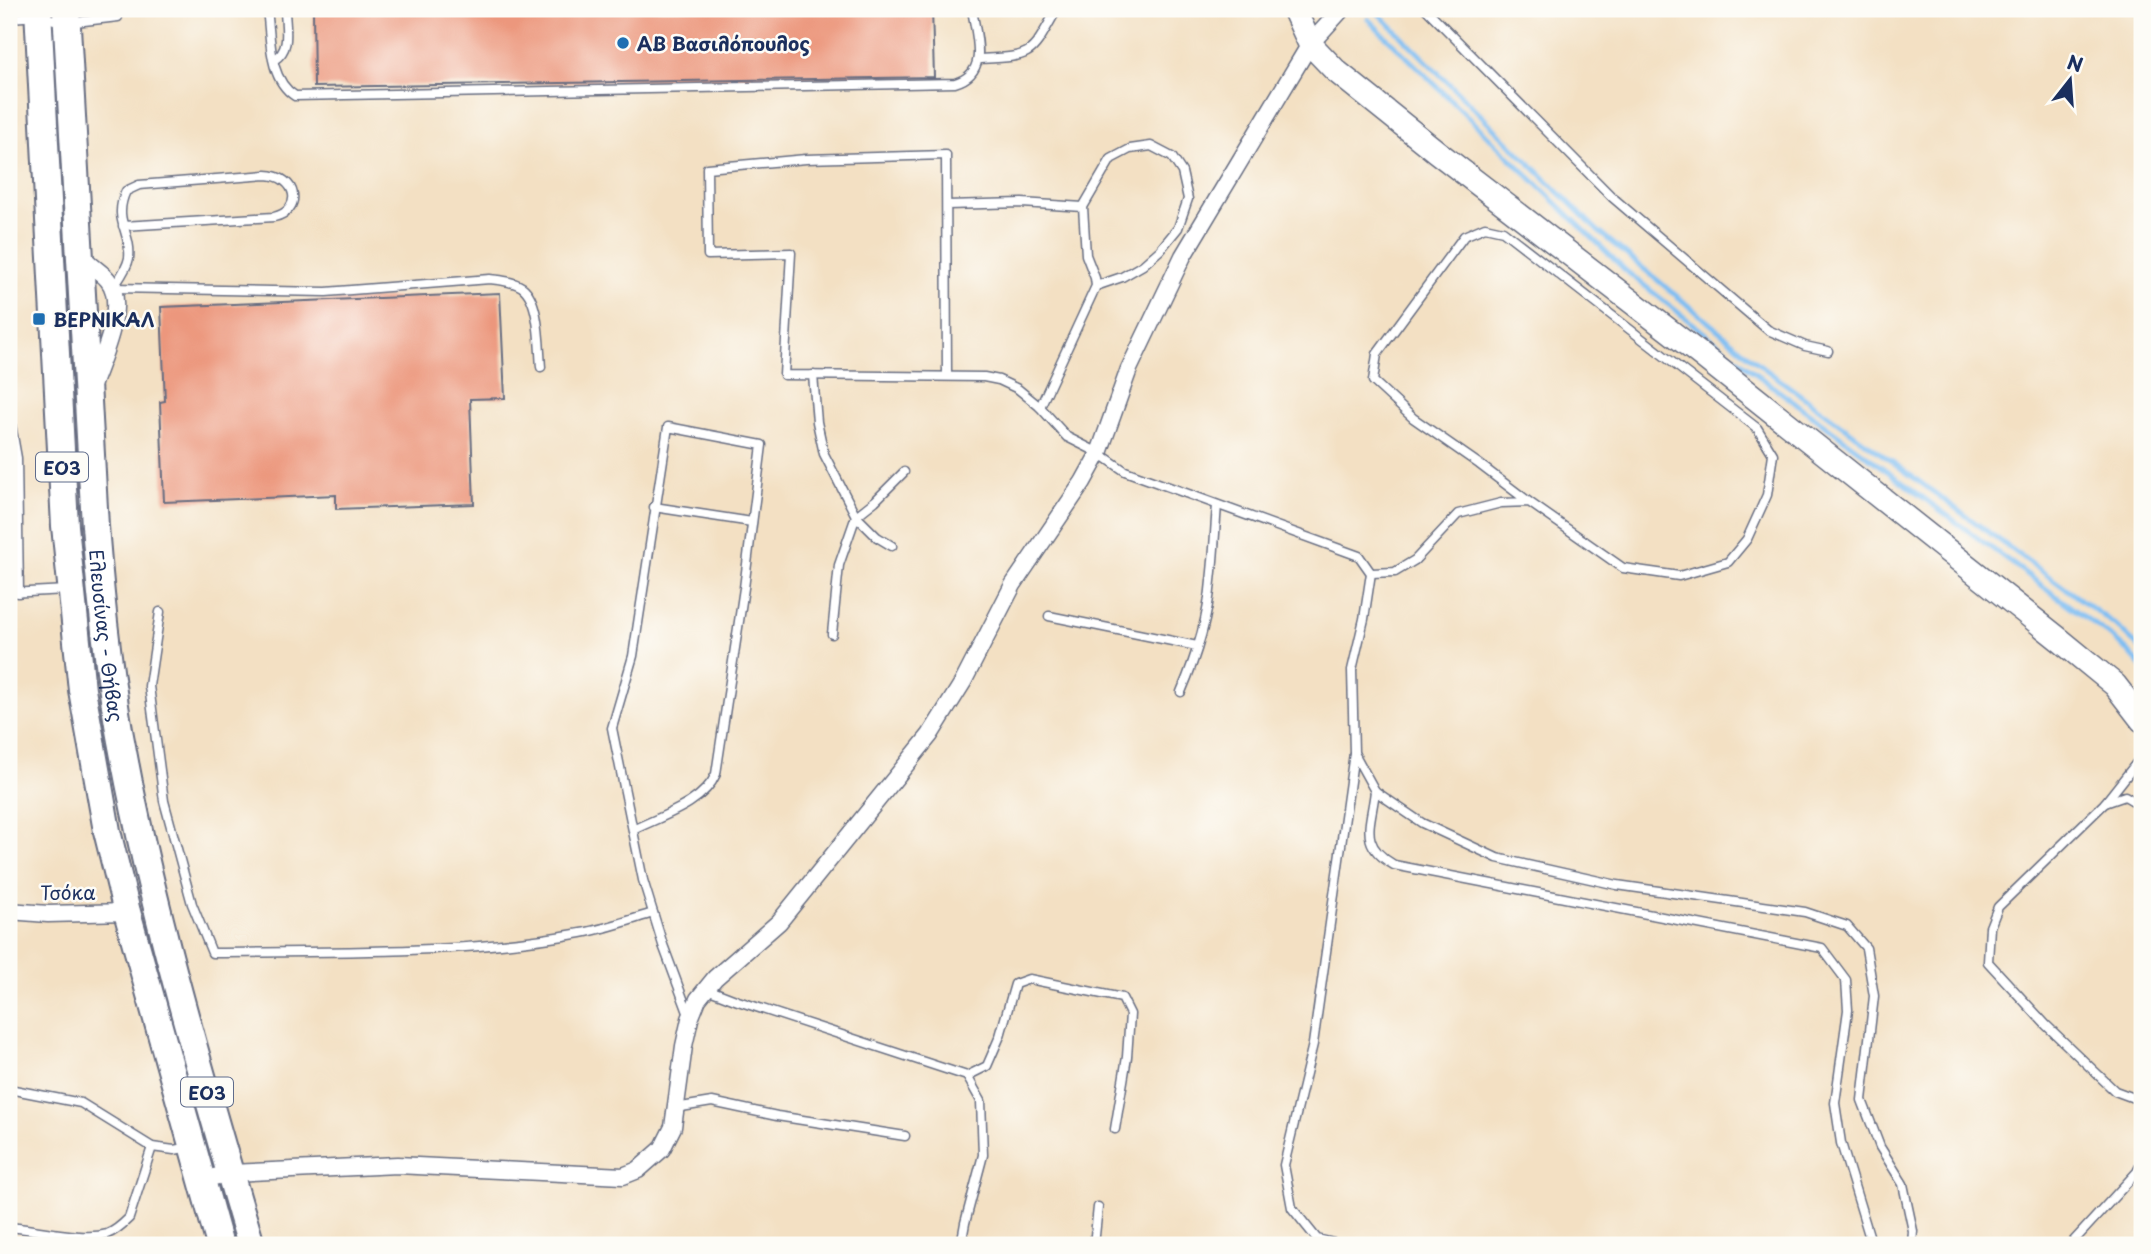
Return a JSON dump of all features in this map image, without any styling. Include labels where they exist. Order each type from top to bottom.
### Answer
[{"type":"main road","name":"Ελευσίνας - Θήβας","points":[[38,13],[70,590],[82,690],[107,831],[127,912],[220,1245]]},
{"type":"main road","name":"Ελευσίνας - Θήβας","points":[[67,16],[100,589],[123,755],[180,998],[251,1245]]},
{"type":"street","points":[[1294,9],[1310,44],[1336,71],[1701,355],[2115,685],[2142,720]]},
{"type":"street","points":[[201,1180],[231,1173],[397,1165],[623,1176],[638,1170],[662,1149],[673,1127],[690,1019],[698,999],[715,978],[779,922],[930,735],[962,682],[1013,585],[1083,482],[1098,453],[1129,369],[1183,256],[1310,44],[1342,9]]},
{"type":"street","points":[[80,251],[86,261],[108,280],[113,288],[115,314],[88,396]]},
{"type":"street","name":"Τσόκα","points":[[9,911],[48,914],[127,912]]},
{"type":"lane","points":[[267,9],[277,79],[285,90],[295,96],[955,83],[968,79],[976,70],[978,59],[972,9]]},
{"type":"lane","points":[[274,60],[281,56],[286,46],[285,9]]},
{"type":"lane","points":[[978,59],[1027,54],[1036,46],[1057,9]]},
{"type":"lane","points":[[1426,9],[1612,197],[1768,330],[1805,346],[1828,351]]},
{"type":"lane","points":[[9,18],[38,13],[118,17]]},
{"type":"lane","points":[[1040,407],[1096,286],[1086,255],[1083,207],[1111,159],[1129,149],[1151,146],[1172,157],[1182,172],[1188,199],[1178,228],[1143,265],[1122,277],[1096,286]]},
{"type":"lane","points":[[947,376],[946,155],[806,159],[707,168],[708,255],[792,253],[784,375],[947,376],[999,380],[1018,389],[1040,407],[1067,437],[1125,471],[1359,556],[1371,573],[1364,620],[1352,670],[1354,752],[1313,1044],[1284,1166],[1292,1208],[1317,1239],[1342,1245]]},
{"type":"lane","points":[[122,226],[274,217],[286,212],[293,201],[292,188],[284,179],[266,175],[139,185],[126,191],[121,201],[122,226],[129,246],[129,258],[113,288],[326,292],[490,279],[510,282],[522,287],[535,308],[541,366]]},
{"type":"lane","points":[[947,205],[1022,203],[1083,207]]},
{"type":"lane","points":[[1371,573],[1395,572],[1415,560],[1458,514],[1501,503],[1529,502],[1623,568],[1679,576],[1728,562],[1747,539],[1767,495],[1773,454],[1757,428],[1503,231],[1485,227],[1464,236],[1401,319],[1377,354],[1373,381],[1413,418],[1529,502]]},
{"type":"lane","points":[[813,375],[817,422],[824,454],[856,516],[877,537],[892,546]]},
{"type":"lane","points":[[9,413],[17,458],[19,593]]},
{"type":"lane","points":[[633,830],[693,800],[710,785],[716,774],[762,445],[668,427],[633,656],[612,728],[643,880],[690,1019]]},
{"type":"lane","points":[[832,634],[839,565],[856,516],[904,472]]},
{"type":"lane","points":[[1181,692],[1198,646],[1211,583],[1217,505]]},
{"type":"lane","points":[[654,508],[752,522]]},
{"type":"lane","points":[[9,593],[70,590]]},
{"type":"lane","points":[[160,612],[149,686],[164,801],[192,904],[212,953],[418,950],[508,943],[584,933],[653,913]]},
{"type":"lane","points":[[1049,616],[1198,646]]},
{"type":"lane","points":[[1354,752],[1375,791],[1422,823],[1497,858],[1617,885],[1805,912],[1847,926],[1866,948],[1874,996],[1862,1100],[1881,1147],[1903,1184],[1913,1231],[1912,1245]]},
{"type":"lane","points":[[2142,756],[2105,803],[1998,907],[1990,928],[1988,962],[2046,1025],[2115,1091],[2142,1101]]},
{"type":"lane","points":[[1375,791],[1368,839],[1377,855],[1394,865],[1822,948],[1846,980],[1848,1010],[1835,1103],[1841,1143],[1872,1245]]},
{"type":"lane","points":[[2105,803],[2125,796],[2142,806]]},
{"type":"lane","points":[[967,1076],[987,1066],[1000,1036],[1016,984],[1029,978],[1122,998],[1130,1014],[1127,1057],[1115,1129]]},
{"type":"lane","points":[[707,989],[967,1076],[981,1101],[983,1155],[961,1245]]},
{"type":"lane","points":[[9,1089],[81,1103],[152,1147],[174,1150],[192,1147]]},
{"type":"lane","points":[[675,1108],[712,1102],[790,1118],[905,1136]]},
{"type":"lane","points":[[9,1227],[86,1236],[107,1234],[129,1218],[152,1147]]},
{"type":"lane","points":[[2070,1245],[2137,1172],[2142,1162]]},
{"type":"lane","points":[[1094,1245],[1098,1207]]},
{"type":"building","name":"ΑΒ Βασιλόπουλος","points":[[313,9],[932,9],[934,77],[314,87]]},
{"type":"building","points":[[500,293],[505,398],[470,399],[474,504],[336,509],[336,495],[164,502],[160,402],[165,401],[161,307]]},
{"type":"waterway","points":[[1378,13],[1598,231],[1765,369],[2114,624],[2142,650]]},
{"type":"waterway","points":[[1368,19],[1626,271],[1760,377],[2109,635],[2142,667]]},
{"type":"place","name":"ΑΒ Βασιλόπουλος","points":[[623,43]]},
{"type":"place","name":"ΒΕΡΝΙΚΑΛ","points":[[39,319]]}]
